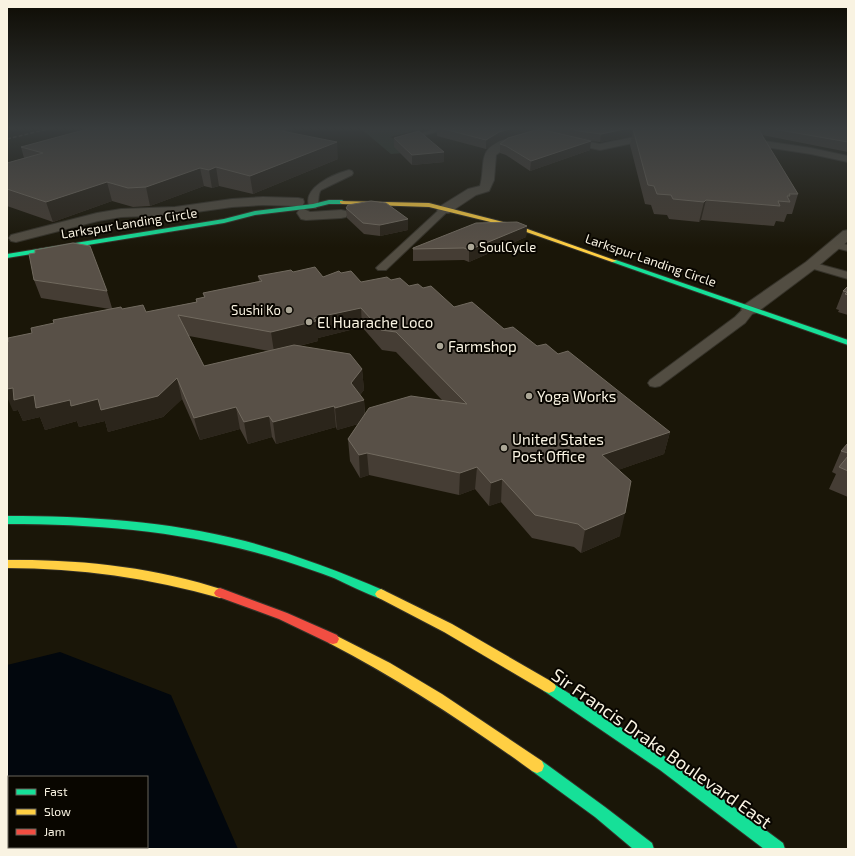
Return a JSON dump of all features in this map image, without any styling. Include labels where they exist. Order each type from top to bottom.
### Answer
[{"type":"main road","name":"Larkspur Landing Circle","points":[[7,256],[224,221],[254,212],[305,207],[444,210],[480,217],[517,227],[848,343]]},
{"type":"main road","name":"Larkspur Landing Circle","points":[[11,242],[244,211],[254,212]]},
{"type":"main road","name":"Sir Francis Drake Boulevard East","points":[[7,520],[49,519],[118,522],[184,530],[280,554],[344,578],[444,626],[554,690],[677,774],[777,849]]},
{"type":"main road","points":[[7,564],[84,568],[156,577],[223,594],[257,605],[290,619],[357,652],[452,708],[584,799],[646,849]]},
{"type":"street","points":[[444,210],[472,192],[485,188],[490,168]]},
{"type":"street","points":[[11,242],[96,217],[120,213],[174,211],[200,206],[240,202],[305,207],[306,216],[341,214]]},
{"type":"street","points":[[750,308],[811,265],[842,246],[848,234]]},
{"type":"lane","points":[[305,207],[318,188],[349,172]]},
{"type":"lane","points":[[382,268],[444,210]]},
{"type":"lane","points":[[811,265],[848,276]]},
{"type":"lane","points":[[655,383],[740,320],[750,308]]},
{"type":"shaded area","points":[[60,652],[171,695],[238,849],[7,849],[7,665]]},
{"type":"building","points":[[7,168],[214,168],[209,170],[200,168],[146,187],[128,188],[107,182],[46,202],[7,189]]},
{"type":"building","points":[[220,168],[271,168],[250,176]]},
{"type":"building","points":[[643,168],[782,168],[798,194],[789,194],[790,196],[787,196],[790,202],[778,201],[780,206],[706,200],[704,202],[673,199],[671,195],[657,194],[654,186],[648,185]]},
{"type":"building","points":[[371,201],[386,203],[408,219],[380,225],[363,223],[346,208],[348,205]]},
{"type":"building","points":[[517,222],[527,226],[469,250],[464,248],[413,249],[476,223]]},
{"type":"building","points":[[73,243],[90,246],[107,291],[34,280],[29,254],[35,253],[35,250]]},
{"type":"building","points":[[315,267],[323,277],[339,271],[341,273],[351,271],[361,282],[387,277],[391,280],[400,278],[409,286],[418,284],[423,288],[431,286],[454,307],[472,302],[504,329],[513,327],[537,346],[546,344],[558,354],[568,351],[670,432],[602,455],[631,481],[625,513],[585,530],[578,524],[535,515],[502,479],[491,483],[477,467],[460,473],[367,453],[359,455],[348,439],[369,408],[411,396],[467,404],[396,332],[381,330],[361,308],[314,318],[316,321],[271,332],[178,315],[204,366],[294,345],[350,354],[362,369],[351,383],[364,400],[335,408],[334,406],[273,422],[269,416],[244,422],[236,407],[194,418],[177,378],[158,396],[101,410],[98,399],[71,406],[70,400],[36,408],[34,395],[14,400],[13,388],[7,389],[8,338],[32,333],[31,328],[54,323],[53,320],[121,307],[122,309],[143,305],[146,312],[197,302],[196,299],[205,297],[203,293],[262,281],[258,276],[291,270],[293,272]]},
{"type":"building","points":[[848,286],[848,295],[845,294],[847,292],[843,291]]},
{"type":"building","points":[[848,443],[848,453],[841,451]]},
{"type":"building","points":[[848,456],[848,471],[839,467]]},
{"type":"traffic: fast","points":[[7,256],[224,221],[255,213],[313,206],[329,202],[342,202]]},
{"type":"traffic: fast","points":[[614,261],[848,343]]},
{"type":"traffic: fast","points":[[7,520],[105,522],[198,534],[290,558],[335,574],[381,594]]},
{"type":"traffic: fast","points":[[549,687],[608,725],[665,765],[722,806],[777,849]]},
{"type":"traffic: fast","points":[[537,766],[600,812],[646,849]]},
{"type":"traffic: slow","points":[[342,202],[429,205],[517,227],[614,261]]},
{"type":"traffic: slow","points":[[7,564],[60,565],[115,570],[169,580],[220,593]]},
{"type":"traffic: slow","points":[[381,594],[448,628],[549,687]]},
{"type":"traffic: slow","points":[[333,639],[386,667],[437,698],[488,731],[537,766]]},
{"type":"traffic: jam","points":[[220,593],[283,616],[333,639]]},
{"type":"place","name":"SoulCycle","points":[[471,247]]},
{"type":"place","name":"Sushi Ko","points":[[289,310]]},
{"type":"place","name":"El Huarache Loco","points":[[309,322]]},
{"type":"place","name":"Farmshop","points":[[440,346]]},
{"type":"place","name":"Yoga Works","points":[[529,396]]},
{"type":"place","name":"United States Post Office","points":[[504,448]]}]
